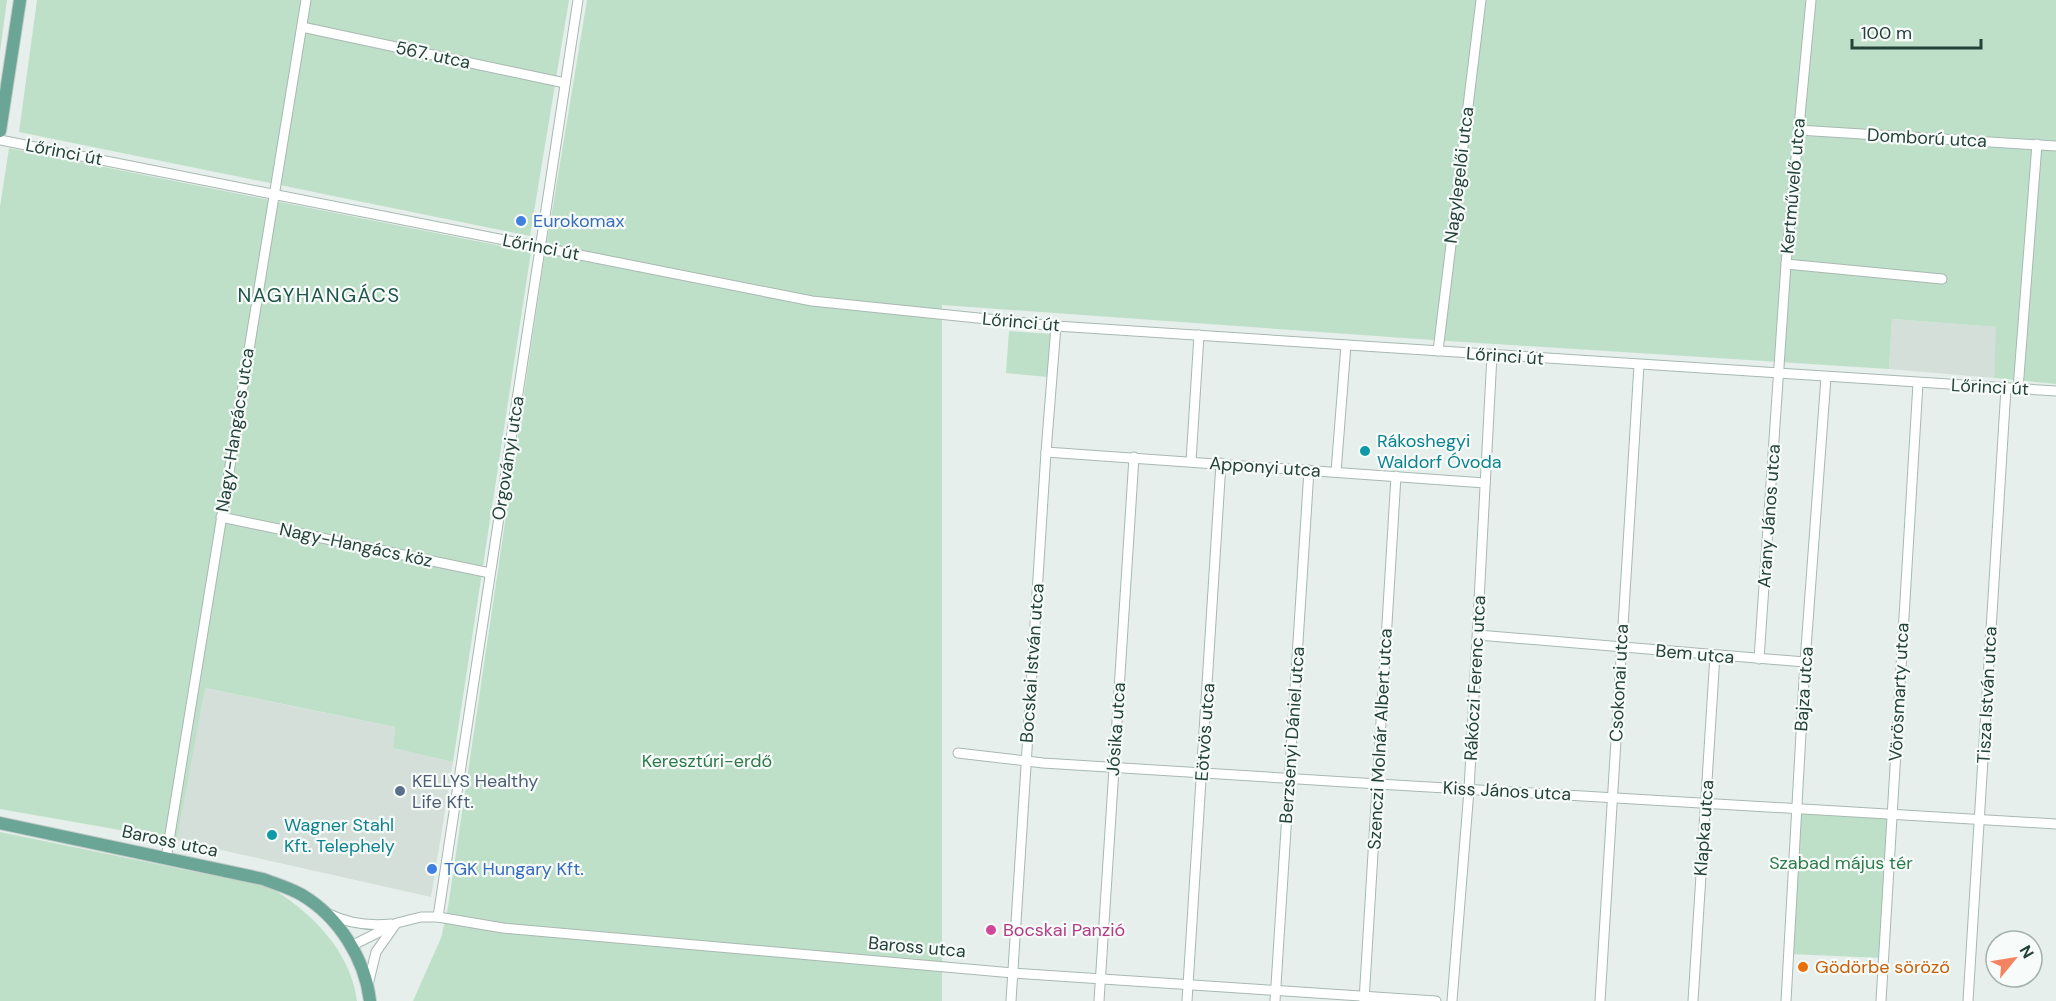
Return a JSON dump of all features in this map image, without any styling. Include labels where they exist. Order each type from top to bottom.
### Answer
[{"type":"main road","points":[[0,131],[20,0]]},
{"type":"main road","name":"Baross utca","points":[[0,823],[263,879],[302,895],[337,925],[351,946]]},
{"type":"main road","points":[[351,946],[368,985],[370,1001]]},
{"type":"street","name":"Nagy-Hangács utca","points":[[166,859],[306,0]]},
{"type":"street","name":"Orgoványi utca","points":[[438,917],[578,0]]},
{"type":"street","name":"Nagylegelői utca","points":[[1438,351],[1481,0]]},
{"type":"street","name":"Kertművelő utca","points":[[1779,373],[1786,264],[1811,0]]},
{"type":"street","name":"567. utca","points":[[302,27],[565,83]]},
{"type":"street","name":"Domború utca","points":[[1798,130],[2056,146]]},
{"type":"street","name":"Lőrinci út","points":[[0,140],[812,301],[869,308],[1056,326],[2056,391]]},
{"type":"street","points":[[2018,389],[2037,144]]},
{"type":"street","points":[[1786,264],[1942,279]]},
{"type":"street","name":"Bocskai István utca","points":[[1011,1001],[1056,326]]},
{"type":"street","points":[[1191,461],[1199,335]]},
{"type":"street","points":[[1336,472],[1346,345]]},
{"type":"street","name":"Rákóczi Ferenc utca","points":[[1452,1001],[1469,790],[1492,355]]},
{"type":"street","name":"Csokonai utca","points":[[1600,1001],[1639,365]]},
{"type":"street","name":"Arany János utca","points":[[1759,660],[1779,373]]},
{"type":"street","name":"Bajza utca","points":[[1786,1001],[1805,662],[1826,377]]},
{"type":"street","name":"Vörösmarty utca","points":[[1881,1001],[1918,383]]},
{"type":"street","name":"Tisza István utca","points":[[1968,1001],[2006,388]]},
{"type":"street","name":"Apponyi utca","points":[[1046,452],[1485,483]]},
{"type":"street","name":"Jósika utca","points":[[1098,1001],[1134,457]]},
{"type":"street","name":"Eötvös utca","points":[[1187,1001],[1221,463]]},
{"type":"street","name":"Berzsenyi Dániel utca","points":[[1275,1001],[1309,470]]},
{"type":"street","name":"Szenczi Molnár Albert utca","points":[[1364,998],[1396,476]]},
{"type":"street","name":"Nagy-Hangács köz","points":[[221,517],[490,573]]},
{"type":"street","name":"Bem utca","points":[[1478,635],[1805,662]]},
{"type":"street","name":"Klapka utca","points":[[1693,1001],[1715,656]]},
{"type":"street","name":"Kiss János utca","points":[[958,753],[1042,763],[2056,824]]},
{"type":"street","name":"Baross utca","points":[[324,912],[356,923],[381,925],[397,923]]},
{"type":"street","name":"Baross utca","points":[[351,946],[410,918],[438,917],[503,928],[1013,973],[1436,1001]]},
{"type":"street","points":[[368,985],[376,952],[397,923]]},
{"type":"shaded area","points":[[1892,319],[1997,327],[1994,378],[1889,369]]},
{"type":"shaded area","points":[[204,688],[395,727],[393,748],[453,762],[431,897],[177,840]]},
{"type":"green space","points":[[0,0],[7,0],[0,52]]},
{"type":"green space","points":[[37,0],[569,0],[530,236],[19,132]]},
{"type":"green space","name":"Keresztúri-erdő","points":[[587,0],[2056,0],[2056,384],[1994,378],[1996,327],[1892,319],[1889,369],[1432,340],[942,305],[942,1001],[413,1001],[441,938],[448,907],[543,266]]},
{"type":"green space","points":[[9,148],[531,252],[453,762],[393,748],[395,727],[205,688],[177,840],[0,809],[0,207]]},
{"type":"green space","points":[[1009,331],[1051,334],[1047,377],[1006,373]]},
{"type":"green space","name":"Szabad május tér","points":[[1797,808],[1892,815],[1882,958],[1789,954]]},
{"type":"green space","points":[[0,832],[270,887],[286,897],[327,935],[346,965],[357,1001],[0,1001]]},
{"type":"place","name":"Eurokomax","points":[[521,221]]},
{"type":"place","name":"Rákoshegyi Waldorf Óvoda","points":[[1365,451]]},
{"type":"place","name":"KELLYS Healthy Life Kft.","points":[[400,791]]},
{"type":"place","name":"Wagner Stahl Kft. Telephely","points":[[272,835]]},
{"type":"place","name":"TGK Hungary Kft.","points":[[432,869]]},
{"type":"place","name":"Bocskai Panzió","points":[[991,930]]},
{"type":"place","name":"Gödörbe söröző","points":[[1803,967]]},
{"type":"district","name":"NAGYHANGÁCS","points":[[319,295]]}]
